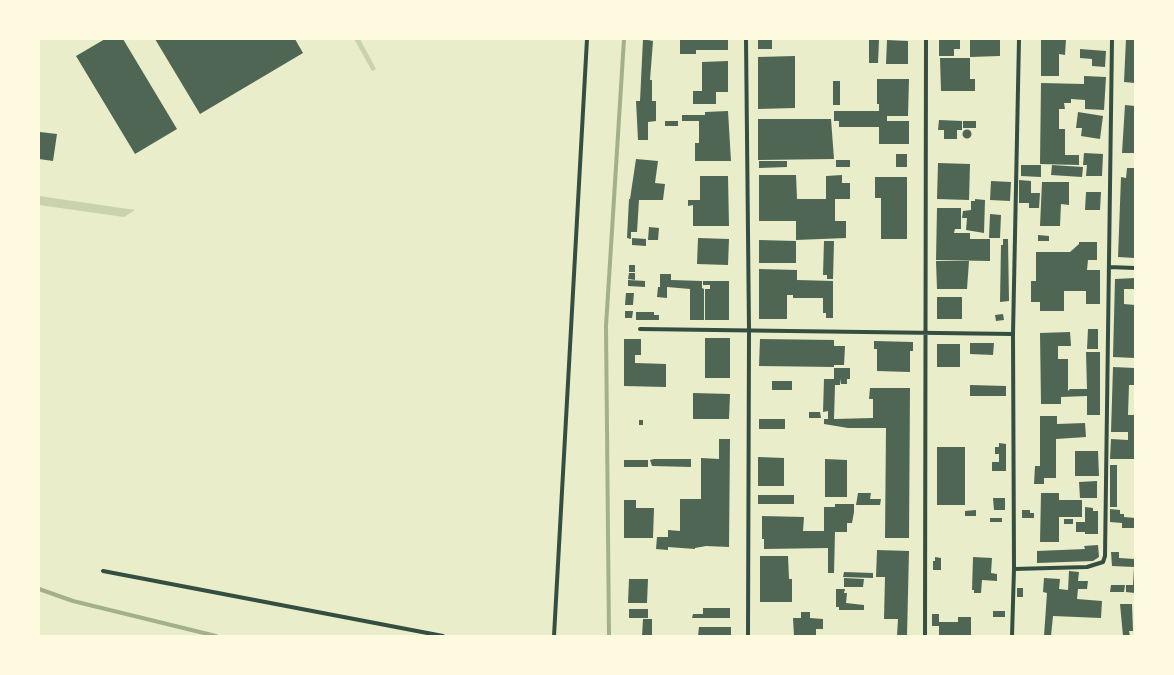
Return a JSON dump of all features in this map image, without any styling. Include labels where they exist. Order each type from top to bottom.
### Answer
[{"type":"street","points":[[554,636],[587,39]]},
{"type":"street","points":[[746,39],[749,330],[748,636]]},
{"type":"street","points":[[925,636],[926,39]]},
{"type":"street","points":[[1012,636],[1014,569],[1013,334],[1019,39]]},
{"type":"street","points":[[1014,569],[1087,567],[1103,562],[1105,556],[1112,39]]},
{"type":"street","points":[[1109,268],[1135,268]]},
{"type":"street","points":[[640,329],[1013,334]]},
{"type":"street","points":[[103,571],[443,636]]},
{"type":"green space","points":[[354,39],[360,39],[376,69],[372,71]]},
{"type":"green space","points":[[39,196],[135,210],[124,217],[39,205]]},
{"type":"building","points":[[105,39],[123,39],[177,129],[135,154],[76,56]]},
{"type":"building","points":[[155,39],[295,39],[303,53],[200,114]]},
{"type":"building","points":[[643,39],[653,41],[650,80],[652,80],[652,101],[656,101],[656,121],[648,122],[648,140],[638,140],[636,101],[640,101]]},
{"type":"building","points":[[758,39],[783,40],[772,40],[772,49],[758,49]]},
{"type":"building","points":[[939,39],[960,40],[960,49],[954,49],[954,56],[939,56]]},
{"type":"building","points":[[970,39],[1000,39],[1000,56],[970,57]]},
{"type":"building","points":[[1041,39],[1066,39],[1065,55],[1059,54],[1059,76],[1041,76]]},
{"type":"building","points":[[1126,39],[1135,39],[1135,83],[1124,82]]},
{"type":"building","points":[[680,40],[728,40],[728,50],[696,50],[696,54],[680,54]]},
{"type":"building","points":[[869,40],[879,40],[878,63],[869,63]]},
{"type":"building","points":[[887,40],[908,41],[908,64],[886,64]]},
{"type":"building","points":[[1080,49],[1106,51],[1105,67],[1092,66],[1092,59],[1080,58]]},
{"type":"building","points":[[795,56],[795,108],[758,109],[758,57]]},
{"type":"building","points":[[940,58],[970,58],[970,79],[975,79],[975,91],[941,91]]},
{"type":"building","points":[[728,61],[728,92],[716,92],[716,104],[693,104],[693,91],[702,91],[702,62]]},
{"type":"building","points":[[1084,76],[1106,77],[1104,110],[1085,109],[1085,100],[1071,99],[1071,103],[1064,103],[1065,109],[1059,109],[1059,129],[1065,129],[1065,155],[1079,155],[1079,165],[1040,164],[1041,83],[1084,84]]},
{"type":"building","points":[[877,79],[909,79],[908,116],[887,116],[887,121],[909,121],[909,144],[879,144],[879,127],[839,127],[839,121],[834,121],[834,111],[879,111],[879,104],[877,104]]},
{"type":"building","points":[[833,81],[840,81],[840,105],[833,105]]},
{"type":"building","points":[[1125,105],[1135,106],[1135,153],[1122,153]]},
{"type":"building","points":[[728,111],[731,161],[695,161],[695,143],[699,143],[699,121],[682,121],[682,115],[705,115],[705,112]]},
{"type":"building","points":[[1078,112],[1103,116],[1100,139],[1081,136],[1082,128],[1076,128]]},
{"type":"building","points":[[758,119],[831,119],[834,159],[758,160]]},
{"type":"building","points":[[939,120],[962,121],[962,130],[957,130],[957,139],[944,139],[944,130],[938,130]]},
{"type":"building","points":[[665,121],[678,121],[678,126],[665,126]]},
{"type":"building","points":[[963,121],[976,121],[976,128],[963,128]]},
{"type":"building","points":[[967,129],[972,134],[967,139],[962,134]]},
{"type":"building","points":[[40,132],[57,134],[53,161],[39,159]]},
{"type":"building","points":[[1084,153],[1103,154],[1102,176],[1086,176],[1087,165],[1083,165]]},
{"type":"building","points":[[896,154],[907,154],[907,167],[896,167]]},
{"type":"building","points":[[636,159],[658,161],[655,183],[665,184],[663,200],[639,200],[637,232],[631,232],[631,239],[627,238],[629,199]]},
{"type":"building","points":[[836,160],[850,160],[850,167],[836,167]]},
{"type":"building","points":[[759,161],[787,161],[787,167],[759,168]]},
{"type":"building","points":[[938,163],[970,164],[969,200],[937,199]]},
{"type":"building","points":[[1021,165],[1041,165],[1041,177],[1021,176]]},
{"type":"building","points":[[1052,165],[1083,167],[1082,177],[1051,175]]},
{"type":"building","points":[[1127,168],[1135,168],[1135,258],[1118,257],[1121,177],[1126,178]]},
{"type":"building","points":[[759,175],[796,175],[797,199],[826,199],[826,176],[842,175],[842,183],[850,183],[850,199],[835,199],[835,221],[846,221],[846,238],[796,240],[796,221],[759,221]]},
{"type":"building","points":[[700,176],[728,176],[729,226],[693,226],[693,205],[688,206],[688,200],[700,200]]},
{"type":"building","points":[[875,177],[907,177],[907,239],[881,239],[881,198],[875,198]]},
{"type":"building","points":[[1019,180],[1031,181],[1031,193],[1040,193],[1039,208],[1029,208],[1029,203],[1019,203]]},
{"type":"building","points":[[991,181],[1011,182],[1010,201],[990,200]]},
{"type":"building","points":[[1042,182],[1069,182],[1069,205],[1061,204],[1060,226],[1040,226]]},
{"type":"building","points":[[1086,192],[1101,192],[1100,210],[1085,210]]},
{"type":"building","points":[[975,199],[985,200],[984,233],[966,230],[967,218],[962,218],[963,211],[971,210],[971,201],[975,201]]},
{"type":"building","points":[[937,208],[961,208],[961,229],[955,229],[954,233],[970,233],[970,239],[990,239],[990,261],[936,260]]},
{"type":"building","points":[[990,214],[1001,215],[1000,238],[989,238]]},
{"type":"building","points":[[649,227],[659,228],[658,240],[648,240]]},
{"type":"building","points":[[1038,235],[1049,236],[1049,241],[1038,241]]},
{"type":"building","points":[[632,238],[646,239],[646,246],[632,245]]},
{"type":"building","points":[[698,238],[729,239],[728,265],[697,264]]},
{"type":"building","points":[[1003,239],[1008,239],[1009,301],[1000,302],[1001,245],[1003,245]]},
{"type":"building","points":[[759,240],[796,241],[796,263],[759,263]]},
{"type":"building","points":[[824,241],[834,241],[833,279],[827,279],[827,275],[823,275]]},
{"type":"building","points":[[1079,242],[1097,242],[1097,260],[1088,260],[1087,270],[1100,270],[1100,304],[1086,304],[1086,291],[1064,291],[1064,311],[1040,311],[1040,302],[1031,302],[1031,281],[1036,281],[1036,252],[1070,252],[1079,244]]},
{"type":"building","points":[[936,261],[969,261],[967,289],[937,289]]},
{"type":"building","points":[[629,265],[635,265],[635,272],[629,272]]},
{"type":"building","points":[[759,269],[797,270],[797,280],[833,281],[833,318],[826,318],[826,313],[823,313],[823,298],[793,298],[793,295],[787,295],[787,319],[759,319]]},
{"type":"building","points":[[629,273],[635,273],[635,280],[628,279]]},
{"type":"building","points":[[660,274],[671,274],[671,280],[702,281],[702,288],[704,289],[704,320],[690,320],[690,289],[667,287],[667,298],[657,297],[658,287],[660,287]]},
{"type":"building","points":[[1135,278],[1135,289],[1124,289],[1124,304],[1135,305],[1135,358],[1113,357],[1115,279]]},
{"type":"building","points":[[628,280],[645,281],[645,287],[628,286]]},
{"type":"building","points":[[703,281],[729,281],[729,320],[705,320],[705,289],[710,289],[710,285],[703,285]]},
{"type":"building","points":[[626,293],[634,293],[633,305],[625,305]]},
{"type":"building","points":[[937,297],[962,297],[962,319],[937,319]]},
{"type":"building","points":[[625,311],[633,311],[632,318],[625,318]]},
{"type":"building","points":[[636,312],[654,312],[654,315],[659,315],[659,320],[636,320]]},
{"type":"building","points":[[1003,314],[1004,320],[996,321],[995,315]]},
{"type":"building","points":[[1088,329],[1098,329],[1098,349],[1087,349]]},
{"type":"building","points":[[1070,332],[1071,346],[1058,346],[1058,359],[1068,359],[1068,391],[1070,389],[1087,389],[1086,352],[1100,352],[1100,415],[1087,415],[1087,396],[1061,397],[1061,404],[1041,404],[1040,333]]},
{"type":"building","points":[[705,338],[730,338],[730,378],[705,378]]},
{"type":"building","points":[[624,339],[641,339],[641,355],[635,355],[635,363],[666,364],[666,387],[624,386]]},
{"type":"building","points":[[760,339],[834,340],[834,346],[845,346],[844,365],[834,365],[834,367],[759,366]]},
{"type":"building","points":[[874,341],[913,342],[913,351],[910,351],[910,372],[877,371],[877,349],[874,349]]},
{"type":"building","points":[[970,343],[994,343],[993,355],[970,354]]},
{"type":"building","points":[[937,344],[960,344],[960,367],[937,367]]},
{"type":"building","points":[[1113,367],[1135,368],[1135,385],[1129,385],[1128,415],[1135,415],[1135,459],[1110,459],[1111,439],[1128,440],[1128,432],[1111,432]]},
{"type":"building","points":[[834,368],[850,368],[850,379],[847,379],[847,384],[841,384],[840,379],[840,385],[835,385],[834,419],[873,418],[873,399],[869,399],[870,388],[910,388],[909,538],[885,538],[886,428],[848,428],[824,424],[824,419],[828,419],[828,411],[823,412],[824,379],[834,379]]},
{"type":"building","points":[[772,381],[792,381],[792,390],[772,390]]},
{"type":"building","points":[[970,385],[1006,386],[1006,396],[970,396]]},
{"type":"building","points":[[693,393],[730,394],[729,419],[693,419]]},
{"type":"building","points":[[809,412],[820,412],[821,418],[809,418]]},
{"type":"building","points":[[1040,416],[1057,416],[1057,424],[1085,423],[1086,437],[1056,439],[1056,478],[1044,478],[1044,484],[1034,484],[1035,466],[1040,466]]},
{"type":"building","points":[[759,419],[785,419],[785,429],[759,429]]},
{"type":"building","points":[[639,420],[643,420],[643,425],[639,425]]},
{"type":"building","points":[[719,439],[730,439],[729,547],[706,546],[695,549],[668,547],[668,550],[656,549],[657,537],[668,537],[668,530],[680,531],[680,499],[701,499],[701,458],[719,459]]},
{"type":"building","points":[[999,443],[1006,444],[1006,471],[992,471],[992,462],[999,462],[999,454],[995,454],[995,447],[999,447]]},
{"type":"building","points":[[937,447],[965,447],[965,505],[937,505]]},
{"type":"building","points":[[1075,451],[1098,451],[1099,476],[1075,476]]},
{"type":"building","points":[[758,457],[784,458],[784,486],[758,486]]},
{"type":"building","points":[[691,459],[691,467],[652,466],[650,460]]},
{"type":"building","points":[[825,459],[847,460],[847,497],[825,497]]},
{"type":"building","points":[[624,460],[648,460],[648,467],[624,467]]},
{"type":"building","points":[[1110,465],[1117,465],[1117,507],[1110,507]]},
{"type":"building","points":[[1097,481],[1097,498],[1080,498],[1079,482]]},
{"type":"building","points":[[858,493],[871,493],[870,499],[881,499],[880,505],[856,505]]},
{"type":"building","points":[[1041,493],[1059,493],[1059,500],[1082,500],[1082,517],[1059,517],[1059,542],[1040,542]]},
{"type":"building","points":[[758,495],[794,495],[794,504],[758,504]]},
{"type":"building","points":[[993,498],[1005,498],[1005,510],[994,510]]},
{"type":"building","points":[[624,500],[636,500],[636,508],[654,508],[653,538],[624,538]]},
{"type":"building","points":[[835,504],[854,504],[854,512],[852,523],[847,523],[847,532],[835,532],[834,573],[828,573],[828,548],[764,549],[764,539],[762,539],[762,516],[804,517],[803,531],[824,531],[824,507],[835,507]]},
{"type":"building","points":[[1085,507],[1093,508],[1093,511],[1098,511],[1098,534],[1076,532],[1076,522],[1085,522]]},
{"type":"building","points":[[1110,509],[1120,510],[1120,514],[1124,514],[1124,517],[1135,518],[1135,528],[1122,528],[1122,523],[1110,522]]},
{"type":"building","points":[[976,510],[976,516],[965,516],[965,511]]},
{"type":"building","points":[[1022,510],[1030,510],[1030,513],[1034,513],[1034,518],[1022,518]]},
{"type":"building","points":[[990,518],[1002,518],[1002,522],[990,522]]},
{"type":"building","points":[[1064,519],[1073,519],[1073,524],[1064,524]]},
{"type":"building","points":[[1098,545],[1099,557],[1093,561],[1037,563],[1037,551],[1085,549],[1084,546]]},
{"type":"building","points":[[877,550],[909,551],[907,636],[897,636],[898,619],[884,619],[885,577],[876,577]]},
{"type":"building","points":[[1111,552],[1119,552],[1119,558],[1135,559],[1135,593],[1126,592],[1126,585],[1133,585],[1134,567],[1112,566]]},
{"type":"building","points":[[760,556],[788,556],[789,579],[792,579],[792,602],[760,602]]},
{"type":"building","points":[[935,557],[941,558],[941,570],[933,570],[933,561],[935,561]]},
{"type":"building","points":[[973,557],[992,558],[991,573],[997,574],[997,581],[982,580],[981,593],[974,593],[974,590],[972,590]]},
{"type":"building","points":[[1069,571],[1079,572],[1078,581],[1088,581],[1087,589],[1078,589],[1077,599],[1102,601],[1101,618],[1053,616],[1051,636],[1044,636],[1047,593],[1043,592],[1044,578],[1060,579],[1059,589],[1068,590]]},
{"type":"building","points":[[844,572],[873,573],[873,578],[843,577]]},
{"type":"building","points":[[844,578],[864,579],[863,587],[844,587]]},
{"type":"building","points":[[629,579],[648,579],[647,603],[628,603]]},
{"type":"building","points":[[1111,585],[1125,585],[1124,592],[1110,592]]},
{"type":"building","points":[[1017,588],[1023,588],[1023,597],[1017,597]]},
{"type":"building","points":[[836,589],[845,589],[844,593],[847,593],[846,603],[864,605],[864,610],[839,610],[839,607],[836,607]]},
{"type":"building","points":[[1120,604],[1132,604],[1133,631],[1129,631],[1130,636],[1123,636]]},
{"type":"building","points":[[703,608],[730,608],[730,618],[692,618],[693,614],[703,614]]},
{"type":"building","points":[[629,609],[648,609],[648,618],[629,618]]},
{"type":"building","points":[[993,611],[1005,611],[1005,617],[993,617]]},
{"type":"building","points":[[801,612],[810,612],[810,618],[823,619],[823,629],[816,629],[816,636],[794,636],[793,618],[801,618]]},
{"type":"building","points":[[932,614],[939,614],[939,622],[958,622],[958,617],[971,617],[971,635],[939,635],[939,626],[932,626]]},
{"type":"building","points":[[643,619],[652,619],[652,636],[642,636]]},
{"type":"building","points":[[699,627],[731,627],[731,636],[698,636]]},
{"type":"waterway","points":[[609,636],[606,326],[624,39]]},
{"type":"waterway","points":[[39,589],[73,601],[216,636]]}]
